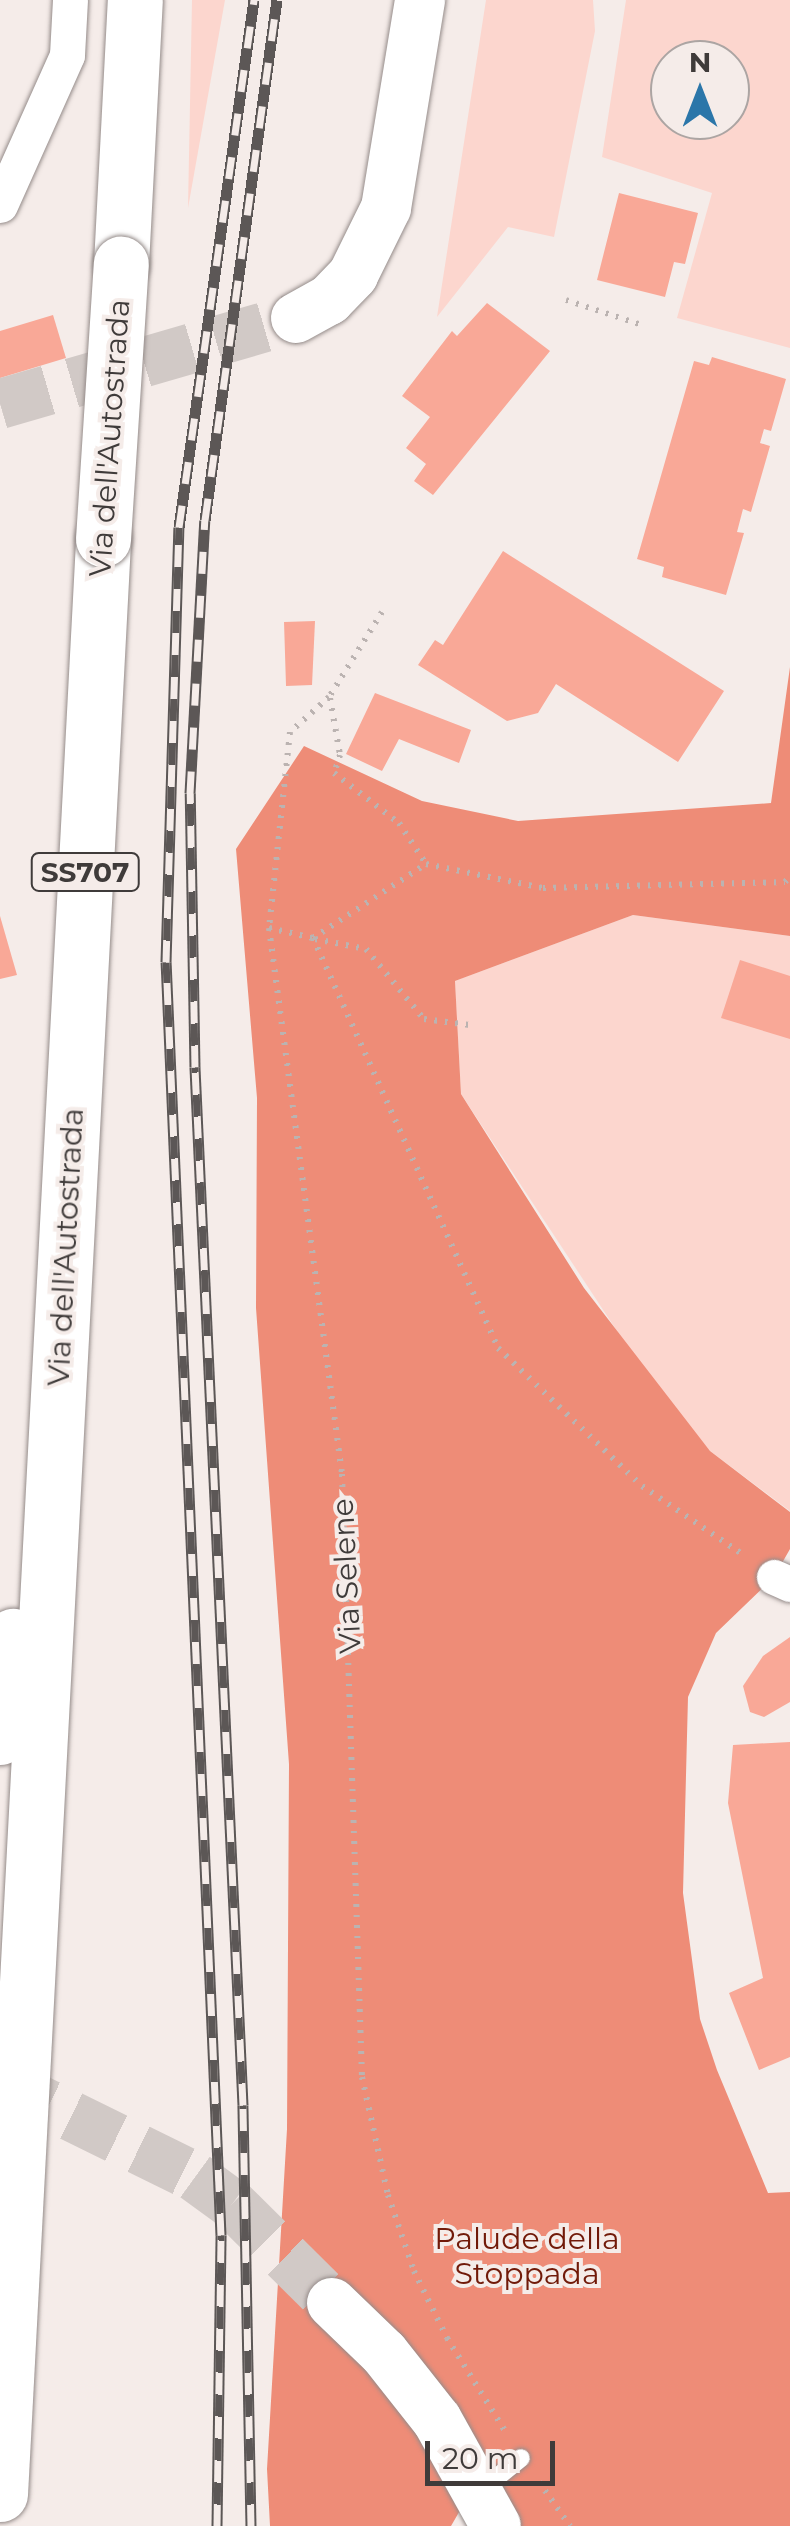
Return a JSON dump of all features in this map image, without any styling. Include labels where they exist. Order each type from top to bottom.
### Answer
[{"type":"highway","name":"Via dell'Autostrada","points":[[0,2494],[135,0]]},
{"type":"highway","points":[[0,1737],[13,1640],[30,1326],[39,1281],[68,1205]]},
{"type":"street","points":[[0,204],[66,54],[70,0]]},
{"type":"street","points":[[296,318],[329,300],[353,275],[386,208],[420,0]]},
{"type":"street","points":[[332,2303],[384,2353],[488,2508]]},
{"type":"lane","points":[[488,2508],[522,2458]]},
{"type":"path","points":[[566,300],[642,325]]},
{"type":"path","name":"Via Selene","points":[[382,612],[330,697],[290,732],[269,928],[342,1474],[362,2077],[388,2194],[414,2271],[446,2338],[570,2526]]},
{"type":"path","points":[[330,697],[340,755],[334,773],[399,824],[426,864],[542,888],[785,882],[790,876]]},
{"type":"path","points":[[314,938],[426,864]]},
{"type":"path","points":[[269,928],[366,949],[424,1019],[470,1026]]},
{"type":"path","points":[[314,938],[498,1348],[642,1486],[782,1580]]},
{"type":"shaded area","points":[[192,0],[225,0],[188,208]]},
{"type":"shaded area","points":[[486,0],[593,0],[595,31],[554,237],[508,227],[437,317]]},
{"type":"shaded area","points":[[626,0],[790,0],[790,348],[677,318],[712,193],[602,157]]},
{"type":"shaded area","points":[[633,915],[790,936],[790,1511],[710,1451],[644,1372],[461,1094],[455,981]]},
{"type":"green space","name":"Palude della Stoppada","points":[[790,667],[790,936],[633,915],[455,981],[461,1094],[584,1288],[710,1451],[790,1512],[790,1549],[774,1577],[716,1633],[688,1697],[683,1893],[700,2019],[717,2070],[768,2193],[790,2192],[790,2526],[509,2526],[462,2507],[451,2526],[270,2526],[267,2469],[287,2129],[289,1764],[256,1308],[257,1098],[236,849],[304,746],[422,801],[518,821],[771,803]]},
{"type":"building","points":[[619,193],[698,213],[685,264],[674,262],[665,297],[597,280]]},
{"type":"building","points":[[487,303],[550,351],[433,495],[414,481],[426,464],[406,448],[430,417],[402,396],[452,331],[457,336]]},
{"type":"building","points":[[53,315],[66,358],[0,378],[0,331]]},
{"type":"building","points":[[712,357],[786,379],[771,431],[764,429],[760,443],[770,446],[751,512],[743,509],[737,532],[744,533],[726,595],[662,577],[664,567],[637,559],[694,361],[709,365]]},
{"type":"building","points":[[503,551],[724,691],[678,762],[556,684],[538,713],[507,721],[418,665],[435,640],[443,645]]},
{"type":"building","points":[[315,621],[312,685],[286,686],[284,622]]},
{"type":"building","points":[[375,693],[471,730],[459,763],[399,739],[382,771],[346,754]]},
{"type":"building","points":[[0,916],[17,975],[0,979]]},
{"type":"building","points":[[740,960],[790,976],[790,1039],[721,1018]]},
{"type":"building","points":[[790,1637],[790,1702],[764,1717],[750,1712],[743,1686],[763,1656]]},
{"type":"building","points":[[790,1742],[790,2057],[759,2070],[729,1993],[763,1978],[728,1803],[733,1745]]},
{"type":"tunnel","points":[[0,404],[296,318]]},
{"type":"tunnel","points":[[4,2083],[195,2177],[232,2204],[332,2303]]},
{"type":"railway","points":[[217,2526],[221,2235],[166,962],[179,527],[254,0]]},
{"type":"railway","points":[[251,2526],[243,2105],[195,1067],[190,793],[205,520],[277,0]]}]
